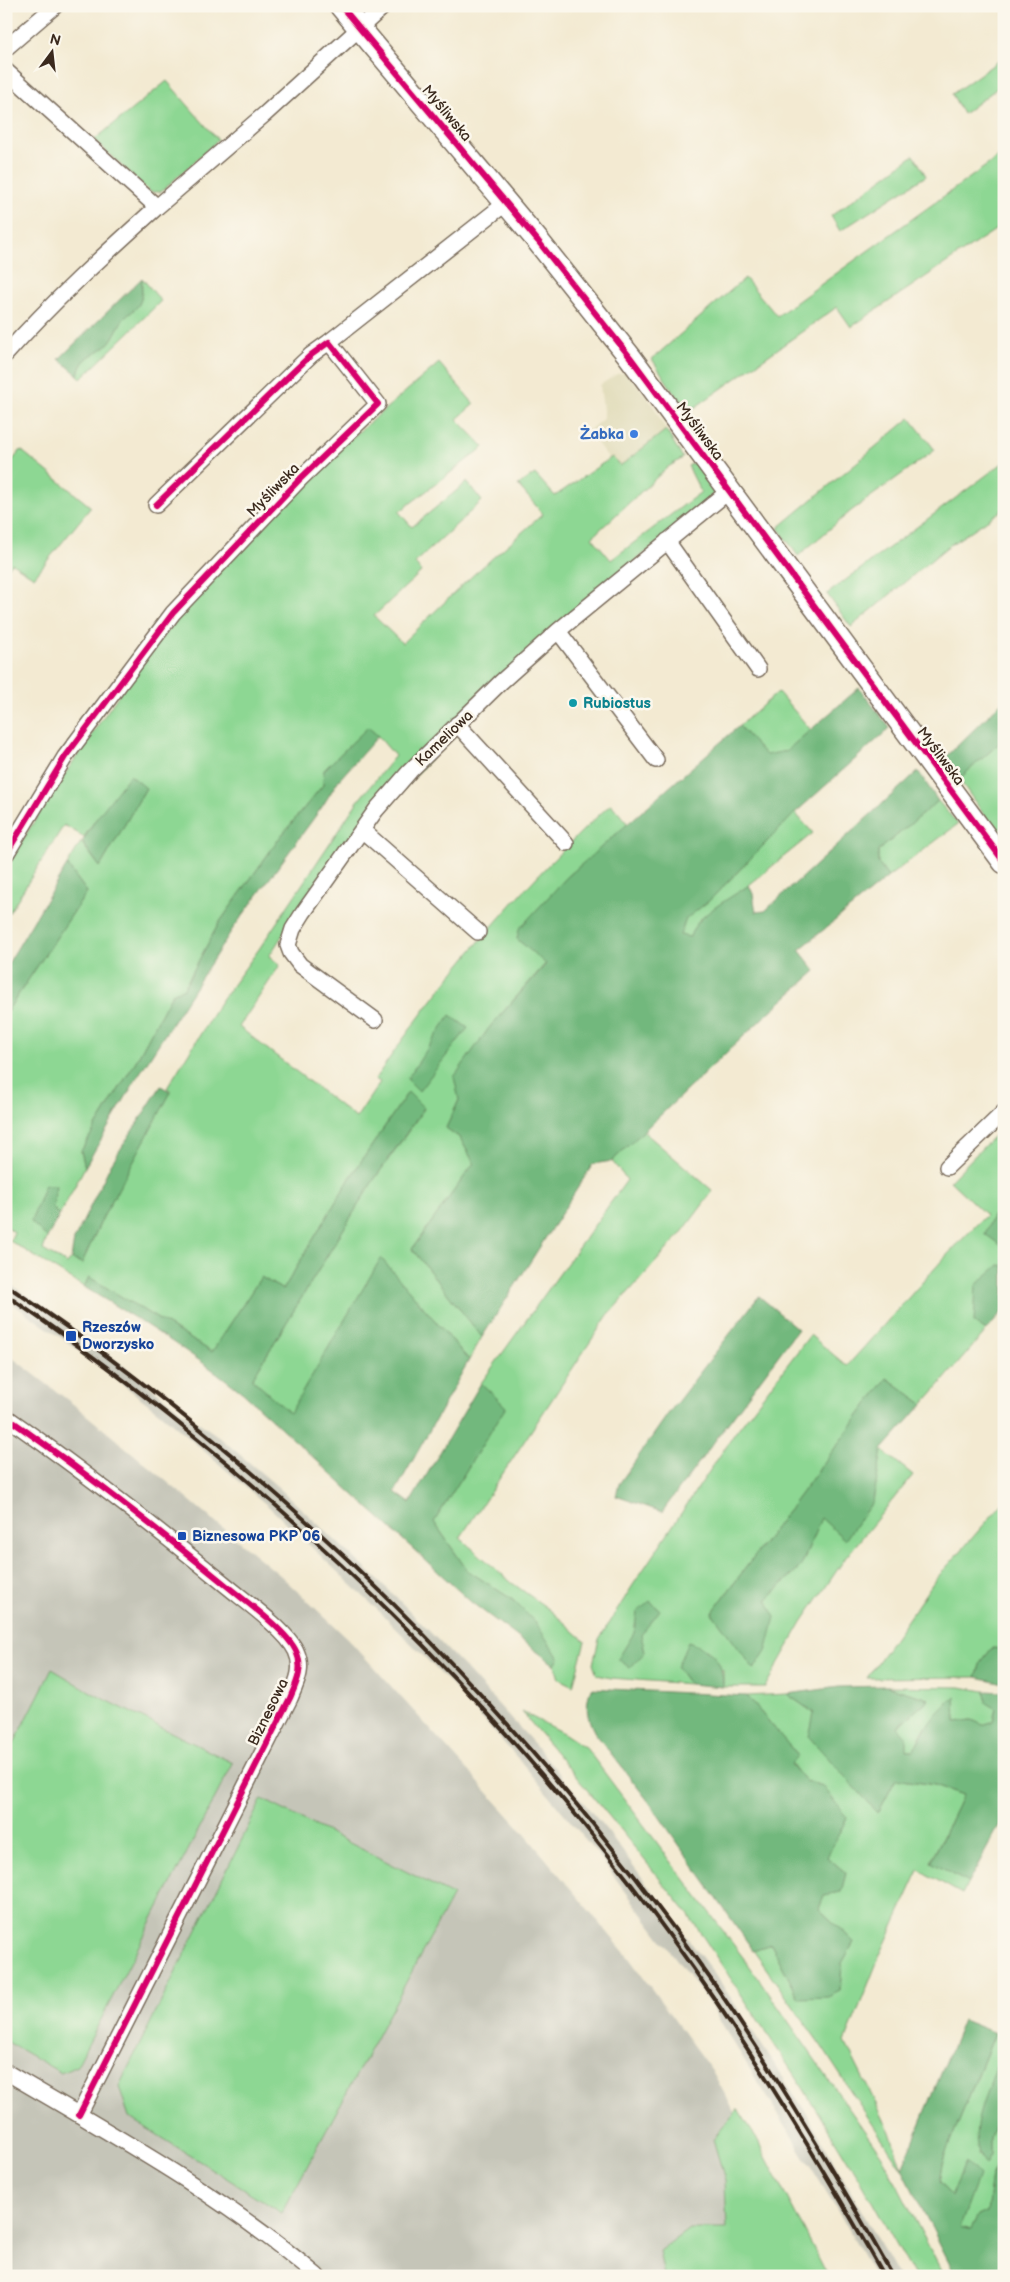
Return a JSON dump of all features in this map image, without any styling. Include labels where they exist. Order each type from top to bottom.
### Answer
[{"type":"street","points":[[6,48],[55,6]]},
{"type":"street","name":"Myśliwska","points":[[341,6],[506,203],[630,358],[1004,862]]},
{"type":"street","points":[[6,354],[86,271],[265,114],[384,6]]},
{"type":"street","points":[[6,71],[157,207]]},
{"type":"street","points":[[156,505],[311,355],[506,203]]},
{"type":"street","name":"Myśliwska","points":[[6,854],[66,757],[173,613],[300,479],[378,404],[328,342]]},
{"type":"street","name":"Kameliowa","points":[[375,1020],[300,965],[291,952],[288,945],[293,929],[303,913],[395,786],[457,724],[558,630],[730,491]]},
{"type":"street","points":[[667,541],[758,669]]},
{"type":"street","points":[[558,630],[656,760]]},
{"type":"street","points":[[457,724],[566,843]]},
{"type":"street","points":[[362,830],[478,932]]},
{"type":"street","points":[[947,1167],[1004,1112]]},
{"type":"street","name":"Biznesowa","points":[[6,1417],[85,1472],[249,1604],[286,1638],[295,1650],[300,1662],[298,1680],[290,1698],[79,2115]]},
{"type":"street","points":[[6,2072],[182,2176],[220,2201],[288,2251],[318,2276]]},
{"type":"shaded area","points":[[627,372],[653,405],[666,430],[619,466],[613,457],[609,459],[588,431],[604,418],[600,385],[617,374]]},
{"type":"shaded area","points":[[6,1281],[125,1367],[197,1423],[218,1436],[278,1487],[394,1595],[466,1669],[538,1748],[609,1833],[721,1983],[809,2117],[898,2276],[874,2276],[837,2209],[707,2000],[595,1851],[522,1763],[452,1685],[380,1612],[268,1506],[160,1413],[77,1349],[6,1299]]},
{"type":"shaded area","points":[[6,1353],[73,1404],[281,1576],[349,1640],[519,1827],[629,1958],[714,2074],[821,2276],[6,2276]]},
{"type":"green space","points":[[1004,57],[1004,83],[963,114],[952,94]]},
{"type":"green space","points":[[167,81],[218,140],[161,192],[150,192],[94,140]]},
{"type":"green space","points":[[1004,153],[1004,224],[851,327],[837,307],[687,413],[652,359],[745,278],[777,316]]},
{"type":"green space","points":[[914,155],[926,176],[840,231],[831,216]]},
{"type":"green space","points":[[142,278],[161,301],[81,379],[78,375],[82,363],[107,345],[124,319],[139,304]]},
{"type":"green space","points":[[142,278],[139,304],[124,319],[107,345],[82,363],[78,375],[59,359]]},
{"type":"green space","points":[[439,363],[474,404],[457,419],[484,447],[399,512],[412,527],[467,482],[482,501],[415,563],[421,572],[374,616],[402,643],[472,576],[543,514],[518,485],[535,474],[555,496],[612,457],[620,466],[666,430],[683,458],[668,467],[592,537],[611,560],[701,492],[688,466],[695,462],[715,491],[706,503],[529,648],[307,898],[269,956],[280,965],[239,1027],[356,1118],[380,1082],[375,1079],[401,1042],[456,969],[515,900],[611,804],[628,824],[566,878],[517,939],[546,963],[489,1028],[455,1077],[459,1100],[446,1128],[460,1138],[474,1163],[412,1249],[482,1337],[469,1360],[381,1259],[290,1414],[252,1379],[371,1184],[424,1109],[408,1092],[350,1178],[283,1290],[261,1277],[212,1352],[89,1277],[84,1287],[10,1241],[14,1232],[6,1226],[6,1013],[87,892],[67,865],[81,842],[100,867],[146,788],[96,819],[84,837],[64,825],[9,913],[6,912],[6,866],[54,790],[143,659],[244,543],[328,458]],"holes":[[[368,728],[378,736],[395,756],[358,801],[259,949],[221,1001],[167,1088],[171,1091],[103,1217],[82,1263],[71,1259],[67,1264],[43,1250],[47,1238],[31,1221],[56,1186],[53,1208],[59,1216],[85,1167],[81,1151],[136,1061],[172,994],[184,988],[219,923],[281,836],[323,785],[324,770]]]},
{"type":"green space","points":[[910,418],[935,450],[851,511],[798,556],[778,528]]},
{"type":"green space","points":[[21,450],[91,507],[34,577],[12,563],[6,571],[6,468]]},
{"type":"green space","points":[[1004,462],[1004,509],[947,547],[851,627],[827,594]]},
{"type":"green space","points":[[859,688],[890,728],[795,813],[710,900],[686,919],[680,935],[690,937],[693,929],[706,914],[749,885],[753,894],[756,912],[765,911],[918,771],[938,801],[878,851],[878,863],[888,877],[799,950],[816,971],[765,1016],[612,1161],[593,1164],[482,1337],[412,1249],[474,1163],[460,1138],[446,1128],[459,1100],[454,1077],[489,1028],[546,964],[517,939],[519,929],[566,878],[739,726],[766,755],[786,751]]},
{"type":"green space","points":[[778,692],[811,730],[786,751],[766,756],[739,726]]},
{"type":"green space","points":[[1004,700],[1004,739],[959,779],[946,757]]},
{"type":"green space","points":[[368,727],[378,736],[338,781],[322,807],[232,930],[138,1076],[85,1167],[81,1151],[136,1061],[172,994],[184,988],[219,923],[281,836],[323,785],[324,770]]},
{"type":"green space","points":[[1004,739],[1004,827],[996,832],[959,779]]},
{"type":"green space","points":[[130,775],[146,788],[100,867],[82,842],[96,819]]},
{"type":"green space","points":[[938,801],[958,824],[888,877],[878,863],[878,851]]},
{"type":"green space","points":[[795,813],[813,833],[749,885],[699,920],[690,937],[679,935],[685,919],[710,900]]},
{"type":"green space","points":[[67,865],[87,892],[6,1013],[6,967]]},
{"type":"green space","points":[[450,1015],[468,1028],[419,1091],[407,1079]]},
{"type":"green space","points":[[161,1086],[171,1092],[103,1217],[82,1263],[71,1259],[74,1240],[111,1164]]},
{"type":"green space","points":[[408,1092],[424,1108],[371,1184],[252,1379],[290,1413],[381,1258],[469,1360],[395,1492],[410,1503],[481,1383],[506,1407],[434,1522],[467,1570],[513,1600],[535,1622],[559,1658],[555,1665],[471,1602],[243,1393],[145,1324],[84,1287],[89,1277],[212,1352],[261,1277],[283,1290],[350,1178]]},
{"type":"green space","points":[[643,1131],[713,1191],[680,1235],[608,1315],[460,1538],[512,1583],[550,1610],[585,1641],[573,1686],[559,1679],[555,1665],[559,1658],[513,1600],[467,1570],[434,1522],[505,1407],[481,1383],[627,1180],[612,1161]]},
{"type":"green space","points":[[996,1134],[1004,1142],[1004,1198],[998,1205],[985,1234],[1004,1246],[1004,1266],[999,1265],[974,1322],[986,1331],[923,1404],[887,1378],[712,1613],[755,1669],[767,1599],[801,1566],[821,1517],[845,1539],[873,1501],[882,1450],[913,1475],[846,1557],[802,1622],[765,1687],[723,1687],[723,1670],[677,1667],[689,1684],[611,1678],[597,1675],[593,1664],[599,1639],[735,1433],[810,1335],[847,1366],[946,1256],[986,1215],[950,1181]]},
{"type":"green space","points":[[45,1184],[56,1186],[53,1208],[59,1216],[47,1238],[31,1222]]},
{"type":"green space","points":[[1004,1198],[1003,1247],[985,1234],[998,1205]]},
{"type":"green space","points":[[999,1265],[1004,1266],[1004,1310],[986,1331],[974,1322],[976,1285]]},
{"type":"green space","points":[[759,1296],[798,1329],[662,1512],[616,1496],[619,1484],[668,1414]]},
{"type":"green space","points":[[887,1378],[923,1404],[882,1450],[873,1501],[845,1540],[821,1518],[801,1566],[767,1599],[775,1617],[767,1649],[754,1669],[712,1613]]},
{"type":"green space","points":[[1004,1502],[1004,1649],[992,1648],[981,1662],[976,1677],[867,1678],[935,1580]]},
{"type":"green space","points":[[650,1601],[660,1610],[641,1635],[645,1652],[630,1668],[618,1659],[634,1633],[637,1612]]},
{"type":"green space","points":[[688,1642],[704,1649],[715,1657],[721,1669],[723,1687],[689,1684],[677,1667]]},
{"type":"green space","points":[[992,1648],[1004,1649],[1004,1683],[976,1677],[981,1662]]},
{"type":"green space","points":[[52,1669],[96,1695],[233,1763],[77,2066],[61,2073],[6,2041],[6,1759]]},
{"type":"green space","points":[[886,1686],[960,1687],[985,1691],[987,1703],[996,1708],[993,1721],[983,1725],[972,1720],[956,1722],[955,1698],[924,1729],[914,1750],[905,1750],[898,1727],[929,1699]]},
{"type":"green space","points":[[886,1686],[929,1699],[898,1727],[906,1736],[906,1750],[914,1750],[931,1720],[955,1697],[956,1722],[972,1720],[983,1725],[993,1721],[996,1709],[986,1703],[985,1691],[1004,1692],[1004,1817],[968,1883],[931,1862],[963,1795],[935,1785],[896,1779],[878,1813],[809,1737],[814,1713],[787,1694],[839,1687]]},
{"type":"green space","points":[[591,1688],[747,1696],[798,1756],[791,1764],[805,1781],[823,1786],[847,1818],[827,1857],[846,1873],[841,1892],[824,1895],[819,1909],[854,1942],[842,1963],[840,1991],[828,1997],[799,1998],[771,1944],[753,1950],[649,1802],[595,1733],[587,1711]]},
{"type":"green space","points":[[787,1694],[814,1713],[878,1813],[896,1779],[935,1785],[963,1795],[931,1861],[968,1883],[962,1894],[919,1870],[880,1955],[845,2042],[890,2132],[902,2169],[822,2047],[753,1950],[771,1944],[799,1998],[840,1991],[842,1963],[854,1942],[819,1909],[824,1895],[841,1892],[846,1873],[827,1857],[823,1786],[805,1781],[791,1763],[798,1756],[747,1696]]},
{"type":"green space","points":[[522,1712],[565,1734],[586,1748],[754,1972],[882,2156],[944,2276],[914,2276],[862,2184],[803,2088],[688,1914]]},
{"type":"green space","points":[[262,1799],[453,1895],[282,2213],[129,2117],[119,2086]]},
{"type":"green space","points":[[1004,2012],[1004,2060],[996,2067],[978,2154],[985,2164],[990,2155],[990,2138],[999,2114],[1004,2117],[1004,2157],[1002,2154],[992,2175],[987,2212],[978,2216],[971,2230],[960,2227],[978,2176],[966,2163],[951,2198],[940,2182],[944,2157]]},
{"type":"green space","points":[[963,2020],[995,2033],[944,2157],[940,2182],[951,2197],[966,2162],[979,2176],[960,2227],[971,2230],[978,2216],[987,2212],[992,2175],[1002,2154],[1004,2157],[1004,2276],[956,2276],[902,2169]]},
{"type":"green space","points":[[1004,2060],[1004,2117],[999,2114],[990,2138],[990,2155],[985,2165],[976,2141],[979,2116],[996,2067]]},
{"type":"green space","points":[[738,2109],[753,2132],[828,2276],[664,2276],[659,2251],[689,2229],[727,2229],[725,2180],[713,2139]]},
{"type":"railway","points":[[6,1285],[107,1357],[206,1434],[302,1517],[393,1604],[481,1695],[565,1790],[643,1888],[717,1988],[764,2058],[893,2276]]},
{"type":"railway","points":[[6,1295],[107,1367],[205,1445],[300,1527],[392,1614],[479,1704],[562,1799],[640,1896],[713,1997],[801,2134],[884,2276]]},
{"type":"cycle path","points":[[341,6],[538,241],[630,357],[1004,862]]},
{"type":"cycle path","points":[[6,854],[65,757],[173,613],[300,479],[378,404],[329,342],[311,355],[156,505]]},
{"type":"cycle path","points":[[6,1417],[118,1499],[264,1616],[291,1643],[296,1651],[299,1663],[297,1681],[290,1698],[79,2115]]},
{"type":"place","name":"Żabka","points":[[634,434]]},
{"type":"place","name":"Rubiostus","points":[[573,703]]},
{"type":"place","name":"Rzeszów Dworzysko","points":[[71,1336]]},
{"type":"place","name":"Biznesowa PKP 06","points":[[182,1536]]}]
